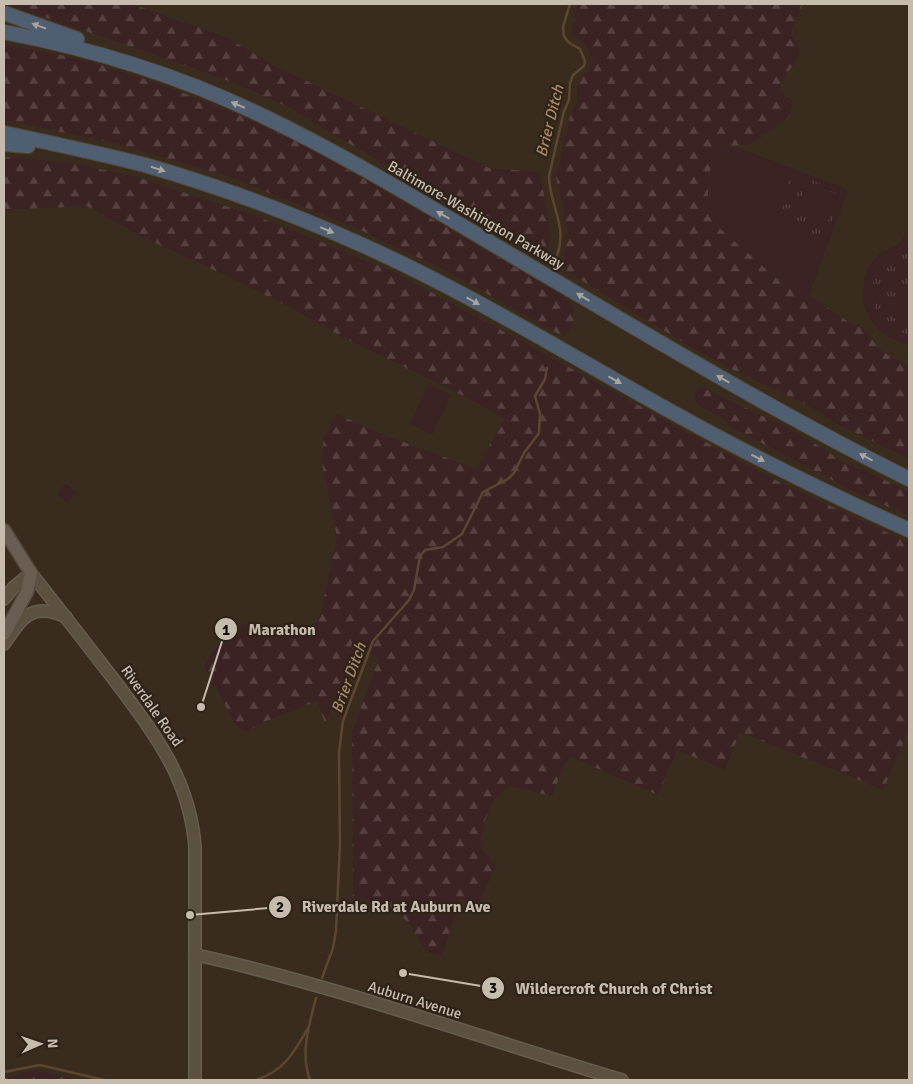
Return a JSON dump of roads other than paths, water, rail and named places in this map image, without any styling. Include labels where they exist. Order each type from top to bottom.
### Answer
[{"type":"highway","points":[[4,13],[92,45],[165,76]]},
{"type":"highway","name":"Baltimore-Washington Parkway","points":[[4,32],[75,47],[165,76],[263,116],[337,153],[696,364],[909,479]]},
{"type":"highway","points":[[4,133],[111,157],[255,201],[362,244],[461,294],[732,444],[796,477],[909,530]]},
{"type":"highway","points":[[4,144],[111,157]]},
{"type":"main road","name":"Riverdale Road","points":[[4,530],[31,573],[160,742],[186,796],[192,820],[195,847],[196,1080]]},
{"type":"main road","points":[[4,599],[13,588],[31,573]]},
{"type":"main road","points":[[4,634],[26,592],[31,573]]},
{"type":"main road","points":[[4,644],[22,618],[31,613],[49,611],[66,617]]},
{"type":"main road","name":"Auburn Avenue","points":[[196,955],[283,976],[622,1080]]},
{"type":"waterway","name":"Brier Ditch","points":[[557,256],[560,235],[549,176],[564,111],[569,100],[570,83],[573,75],[584,66],[585,61],[580,49],[568,42],[564,36],[563,27],[570,4]]},
{"type":"waterway","name":"Brier Ditch","points":[[322,978],[333,948],[336,931],[340,844],[339,752],[343,721],[373,641],[409,600],[414,590],[420,556],[425,550],[443,547],[462,534],[483,492],[508,479],[514,473],[524,453],[539,433],[540,414],[535,396],[545,379],[547,368]]},
{"type":"waterway","name":"Brier Ditch","points":[[310,1080],[307,1070],[306,1049],[308,1029],[316,998]]},
{"type":"waterway","points":[[258,1079],[275,1071],[288,1059],[308,1028]]},
{"type":"waterway","points":[[4,1072],[40,1065],[104,1080]]},
{"type":"place","name":"Marathon","points":[[201,707]]},
{"type":"place","name":"Riverdale Rd at Auburn Ave","points":[[190,915]]},
{"type":"place","name":"Wildercroft Church of Christ","points":[[403,973]]}]
